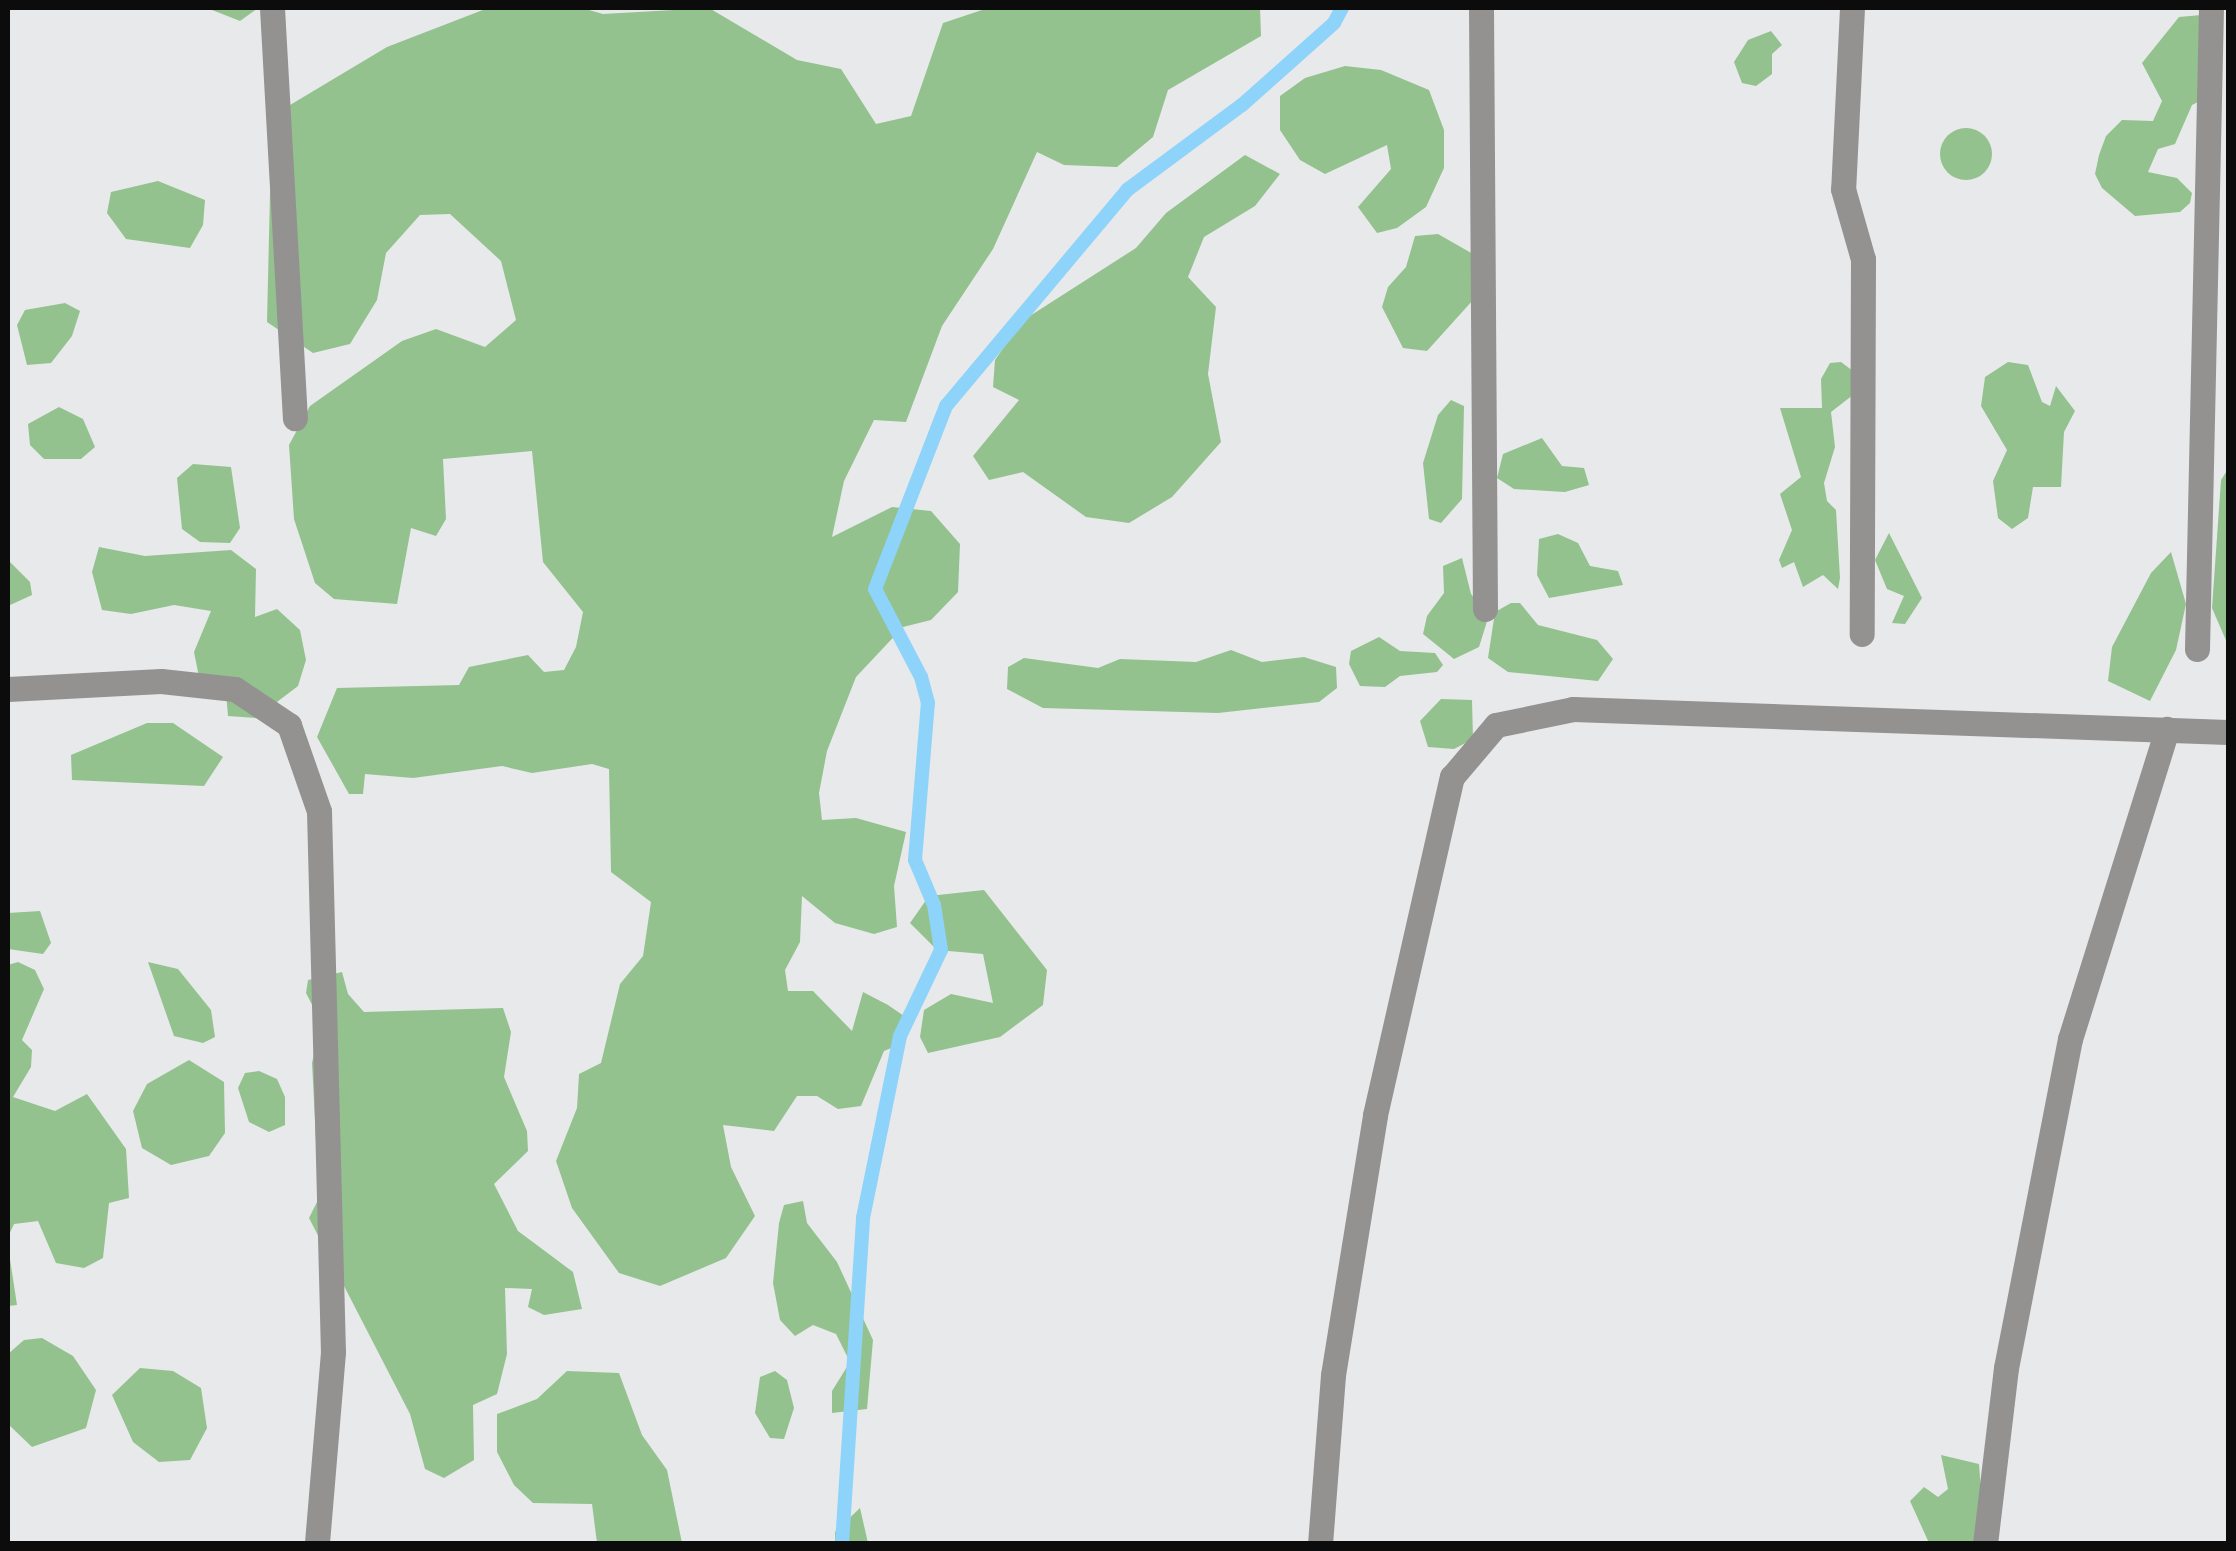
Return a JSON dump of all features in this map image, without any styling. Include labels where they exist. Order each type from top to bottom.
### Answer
[{"type":"street","points":[[272,8],[295,418]]},
{"type":"street","points":[[1481,8],[1485,608]]},
{"type":"street","points":[[1852,8],[1843,190],[1863,259],[1862,634]]},
{"type":"street","points":[[2198,649],[2211,8]]},
{"type":"street","points":[[8,689],[161,682],[234,688],[289,726],[319,810],[333,1352],[317,1544]]},
{"type":"street","points":[[1320,1544],[1333,1375],[1375,1115],[1452,777],[1496,726],[1573,709],[2228,732]]},
{"type":"street","points":[[1986,1544],[2006,1368],[2070,1039],[2167,729]]},
{"type":"green space","points":[[207,8],[258,8],[240,21]]},
{"type":"green space","points":[[488,8],[582,8],[603,14],[709,8],[797,60],[841,69],[876,124],[911,116],[943,23],[988,8],[1260,8],[1261,36],[1168,90],[1153,137],[1117,167],[1064,165],[1037,152],[993,249],[942,326],[906,422],[874,420],[844,481],[832,537],[892,507],[931,511],[960,544],[958,592],[931,620],[903,627],[856,677],[827,751],[819,793],[822,820],[856,818],[906,832],[894,886],[897,927],[874,934],[835,923],[802,896],[800,942],[785,970],[788,991],[813,991],[852,1031],[863,992],[888,1005],[904,1016],[901,1044],[884,1051],[861,1106],[838,1109],[817,1096],[797,1096],[774,1131],[723,1125],[731,1167],[755,1216],[726,1258],[660,1286],[619,1273],[572,1208],[556,1161],[577,1108],[579,1074],[601,1063],[620,984],[643,956],[651,902],[611,872],[609,769],[592,764],[532,773],[502,766],[413,778],[365,774],[363,794],[349,794],[317,737],[337,688],[459,685],[469,667],[528,655],[544,672],[564,670],[576,647],[583,612],[543,562],[532,451],[443,459],[446,519],[436,536],[411,528],[397,604],[334,599],[315,583],[294,519],[289,445],[310,406],[402,341],[436,329],[485,347],[516,320],[501,261],[450,214],[420,215],[386,253],[377,300],[350,344],[313,353],[267,322],[270,193],[290,105],[387,47]]},
{"type":"green space","points":[[2201,15],[2214,94],[2192,105],[2175,144],[2158,149],[2148,172],[2177,178],[2192,193],[2190,203],[2180,212],[2135,216],[2102,188],[2095,174],[2099,155],[2106,136],[2122,120],[2153,121],[2162,101],[2142,63],[2179,17]]},
{"type":"green space","points":[[1771,31],[1782,45],[1772,54],[1772,74],[1756,86],[1742,83],[1734,62],[1748,40]]},
{"type":"green space","points":[[1345,66],[1381,70],[1429,90],[1444,130],[1444,168],[1426,207],[1397,228],[1377,233],[1358,207],[1391,169],[1387,145],[1325,174],[1300,160],[1280,130],[1280,96],[1305,78]]},
{"type":"green space","points":[[1966,128],[1984,136],[1992,154],[1984,172],[1966,180],[1948,172],[1940,154],[1948,136]]},
{"type":"green space","points":[[1245,155],[1280,174],[1255,206],[1204,237],[1188,277],[1216,307],[1208,374],[1221,442],[1172,497],[1129,523],[1086,517],[1023,472],[989,480],[973,456],[1019,400],[993,387],[995,360],[1022,321],[1136,248],[1166,213]]},
{"type":"green space","points":[[158,181],[205,200],[203,225],[190,248],[126,239],[107,213],[111,192]]},
{"type":"green space","points":[[1438,234],[1473,254],[1473,300],[1427,351],[1403,348],[1382,307],[1388,287],[1406,267],[1415,236]]},
{"type":"green space","points":[[65,303],[80,311],[72,336],[51,363],[27,365],[17,325],[25,310]]},
{"type":"green space","points":[[1841,362],[1853,371],[1853,395],[1831,412],[1835,447],[1824,483],[1827,501],[1836,510],[1840,578],[1838,589],[1823,575],[1803,587],[1794,562],[1782,568],[1779,560],[1792,530],[1780,494],[1801,477],[1780,408],[1822,408],[1821,379],[1830,363]]},
{"type":"green space","points":[[2008,362],[2028,365],[2042,402],[2050,406],[2056,386],[2075,411],[2064,432],[2061,487],[2033,487],[2028,518],[2012,529],[1998,518],[1993,481],[2007,450],[1981,406],[1985,377]]},
{"type":"green space","points":[[1451,400],[1464,406],[1462,499],[1441,523],[1429,519],[1423,463],[1438,415]]},
{"type":"green space","points":[[59,407],[83,419],[95,447],[81,459],[44,459],[30,445],[28,424]]},
{"type":"green space","points":[[1542,438],[1562,466],[1584,468],[1589,485],[1565,492],[1514,489],[1497,478],[1503,454]]},
{"type":"green space","points":[[193,464],[231,467],[240,528],[230,543],[200,542],[182,529],[177,478]]},
{"type":"green space","points":[[2228,469],[2228,645],[2212,608],[2221,480]]},
{"type":"green space","points":[[1889,533],[1922,598],[1905,624],[1892,623],[1904,596],[1887,589],[1875,560]]},
{"type":"green space","points":[[1558,534],[1578,543],[1590,566],[1618,571],[1623,585],[1549,598],[1537,575],[1539,539]]},
{"type":"green space","points":[[99,547],[145,556],[231,550],[256,569],[255,617],[277,609],[300,630],[306,660],[298,686],[256,718],[228,716],[226,692],[201,687],[194,652],[211,611],[174,605],[131,614],[102,610],[92,572]]},
{"type":"green space","points":[[2171,552],[2186,604],[2176,650],[2150,701],[2108,681],[2112,647],[2151,573]]},
{"type":"green space","points":[[1462,558],[1471,594],[1489,615],[1479,647],[1454,659],[1423,634],[1427,616],[1444,593],[1443,566]]},
{"type":"green space","points":[[8,560],[30,582],[32,595],[8,606]]},
{"type":"green space","points":[[1511,603],[1520,603],[1538,625],[1597,640],[1613,659],[1598,681],[1508,672],[1488,658],[1495,612]]},
{"type":"green space","points":[[1379,637],[1400,651],[1435,653],[1443,665],[1437,672],[1400,676],[1385,687],[1360,686],[1349,664],[1351,651]]},
{"type":"green space","points":[[1231,650],[1262,662],[1304,657],[1336,667],[1337,688],[1319,702],[1218,713],[1043,708],[1007,689],[1008,667],[1024,658],[1098,668],[1120,659],[1196,662]]},
{"type":"green space","points":[[1441,699],[1472,700],[1473,739],[1454,749],[1428,747],[1420,721]]},
{"type":"green space","points":[[147,723],[173,723],[223,757],[204,786],[72,780],[71,755]]},
{"type":"green space","points":[[984,890],[1047,970],[1043,1005],[1000,1037],[928,1053],[920,1037],[924,1010],[951,994],[993,1003],[983,954],[937,950],[910,923],[929,896]]},
{"type":"green space","points":[[40,911],[51,943],[43,954],[8,949],[8,913]]},
{"type":"green space","points":[[18,962],[35,970],[44,989],[22,1040],[32,1050],[31,1067],[13,1097],[55,1111],[87,1094],[126,1149],[129,1198],[109,1203],[103,1258],[84,1268],[56,1263],[38,1221],[14,1224],[8,1237],[8,965]]},
{"type":"green space","points":[[148,962],[178,969],[211,1010],[215,1037],[203,1043],[174,1036]]},
{"type":"green space","points":[[342,972],[348,994],[364,1012],[503,1008],[511,1032],[504,1077],[527,1131],[528,1151],[494,1184],[518,1231],[573,1272],[582,1309],[544,1315],[528,1307],[532,1289],[505,1288],[507,1354],[497,1394],[473,1405],[474,1460],[444,1478],[425,1469],[410,1414],[309,1218],[319,1198],[312,1063],[321,1022],[306,993],[308,980]]},
{"type":"green space","points":[[189,1060],[224,1082],[225,1133],[209,1156],[171,1165],[142,1148],[133,1111],[147,1084]]},
{"type":"green space","points":[[259,1071],[277,1079],[285,1097],[285,1125],[269,1132],[249,1122],[238,1088],[245,1073]]},
{"type":"green space","points":[[803,1201],[807,1223],[837,1262],[873,1340],[867,1409],[832,1413],[832,1391],[850,1362],[836,1334],[813,1325],[795,1336],[780,1320],[773,1283],[779,1223],[784,1205]]},
{"type":"green space","points":[[8,1246],[17,1305],[8,1306]]},
{"type":"green space","points":[[42,1338],[73,1356],[96,1390],[86,1428],[32,1447],[8,1424],[8,1354],[24,1340]]},
{"type":"green space","points":[[140,1368],[173,1371],[201,1388],[207,1428],[190,1460],[159,1462],[133,1442],[112,1395]]},
{"type":"green space","points":[[567,1371],[619,1373],[642,1435],[667,1470],[682,1543],[597,1543],[592,1504],[533,1503],[514,1485],[497,1452],[497,1414],[537,1399]]},
{"type":"green space","points":[[775,1371],[787,1380],[794,1408],[784,1439],[770,1438],[755,1413],[760,1377]]},
{"type":"green space","points":[[1941,1455],[1979,1464],[1985,1543],[1929,1543],[1910,1501],[1924,1487],[1938,1497],[1948,1489]]},
{"type":"green space","points":[[860,1508],[868,1543],[835,1543],[835,1532]]},
{"type":"waterway","points":[[842,1544],[863,1218],[900,1036],[941,950],[934,905],[915,860],[928,703],[921,677],[875,589],[946,406],[1127,190],[1242,105],[1334,23],[1342,8]]}]
